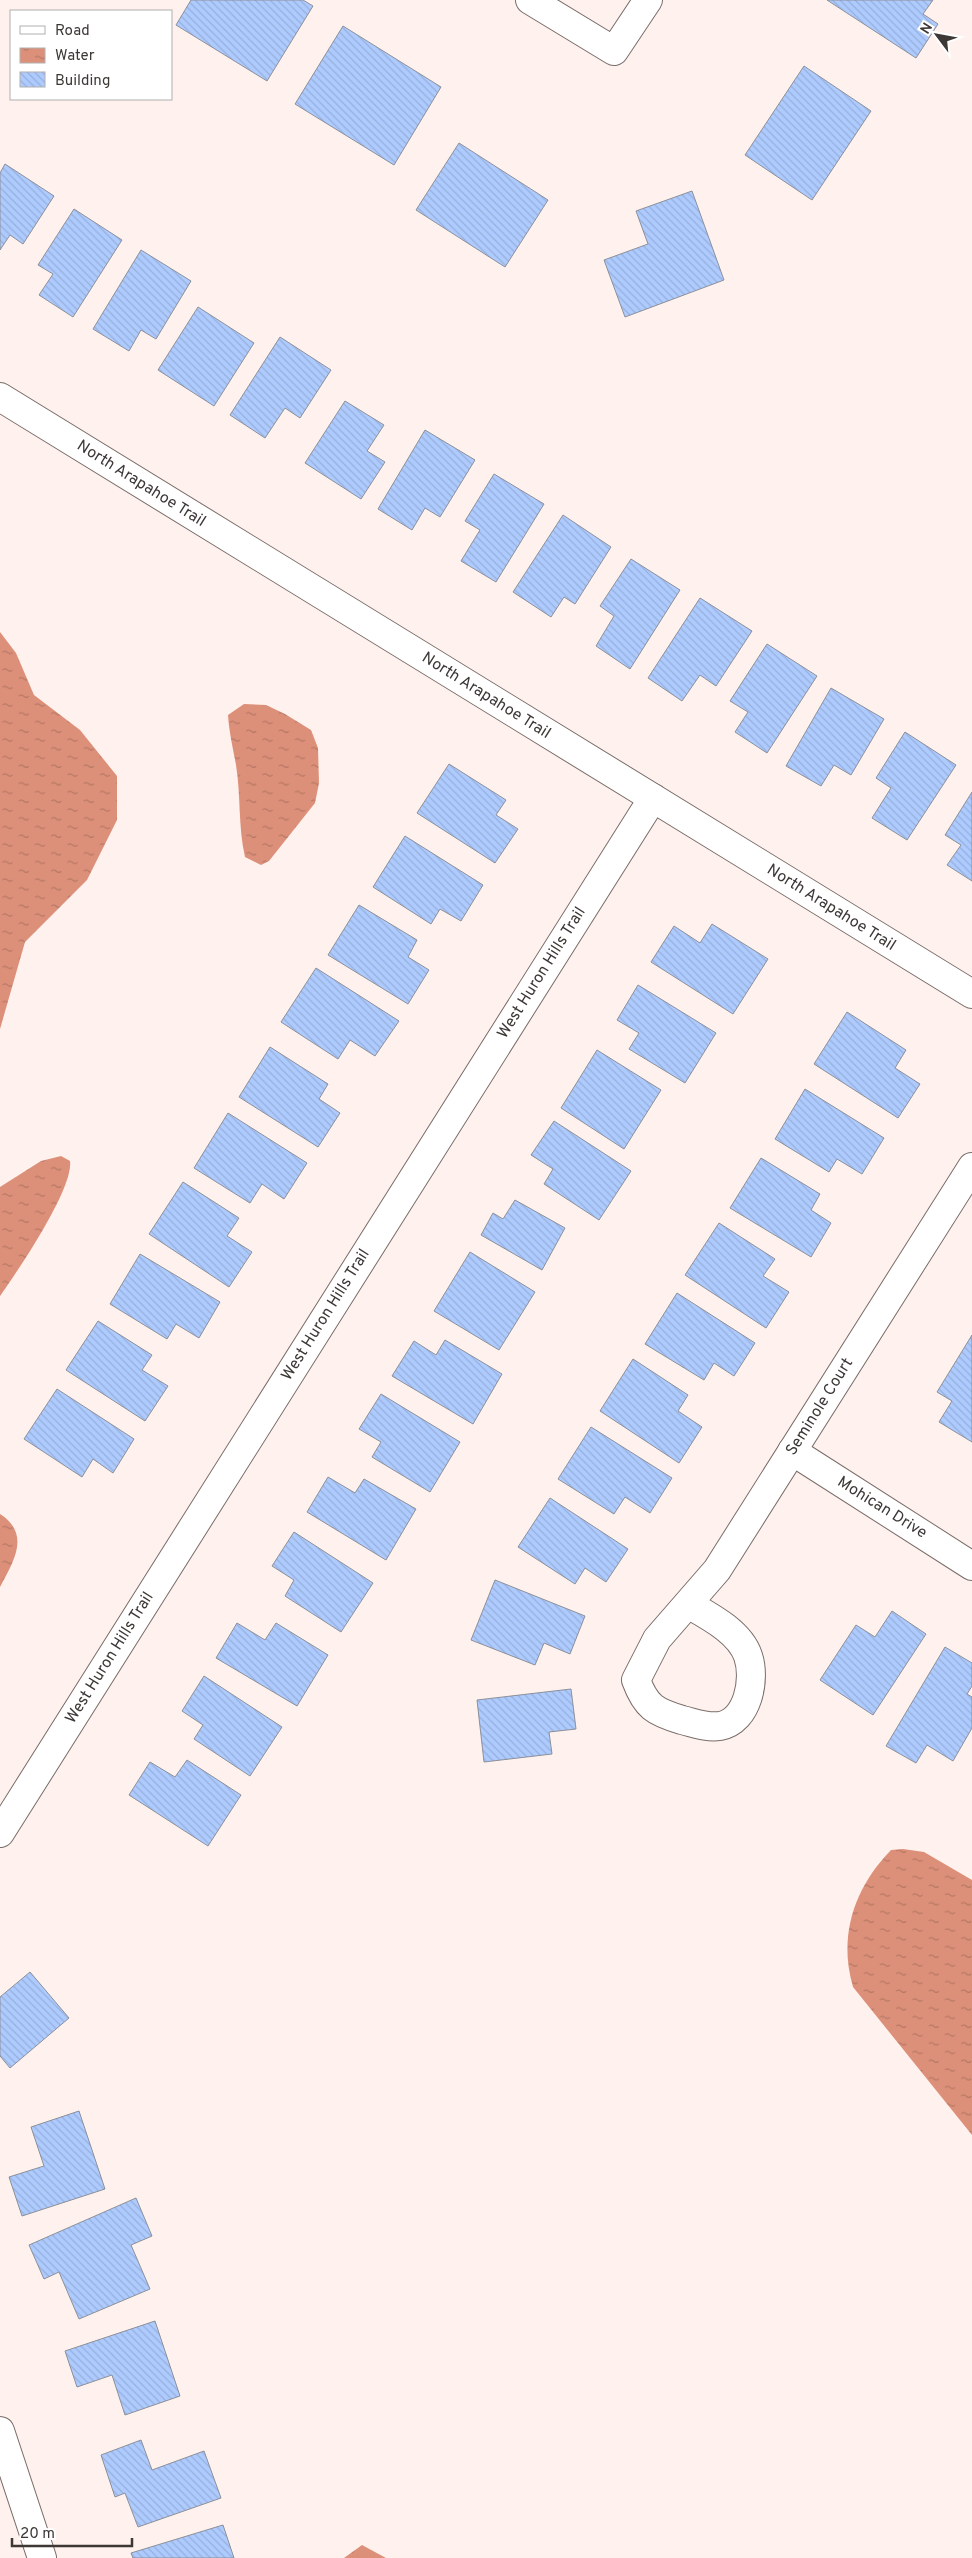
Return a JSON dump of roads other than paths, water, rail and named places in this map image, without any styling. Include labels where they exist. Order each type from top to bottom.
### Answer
[{"type":"street","points":[[530,0],[614,51],[648,0]]},
{"type":"street","name":"North Arapahoe Trail","points":[[0,397],[972,994]]},
{"type":"street","name":"West Huron Hills Trail","points":[[0,1833],[652,798]]},
{"type":"street","name":"Seminole Court","points":[[688,1604],[712,1617],[735,1637],[748,1655],[752,1682],[742,1712],[722,1726],[704,1726],[659,1714],[643,1698],[636,1680],[657,1639],[717,1570],[972,1167]]},
{"type":"street","name":"Mohican Drive","points":[[792,1451],[972,1566]]},
{"type":"street","points":[[0,2431],[42,2558]]},
{"type":"water","points":[[0,632],[16,653],[34,695],[80,730],[117,776],[117,820],[87,880],[25,942],[0,1029]]},
{"type":"water","points":[[244,704],[266,705],[285,714],[311,730],[318,748],[319,783],[315,803],[269,861],[261,865],[245,857],[241,834],[238,777],[228,715]]},
{"type":"water","points":[[61,1156],[70,1161],[69,1174],[63,1190],[43,1230],[0,1296],[0,1187],[41,1161]]},
{"type":"water","points":[[0,1514],[15,1530],[17,1548],[0,1587]]},
{"type":"water","points":[[903,1849],[924,1852],[972,1880],[972,2135],[853,1987],[847,1949],[849,1931],[859,1897],[867,1880],[891,1850]]},
{"type":"water","points":[[362,2545],[386,2558],[344,2558]]}]
